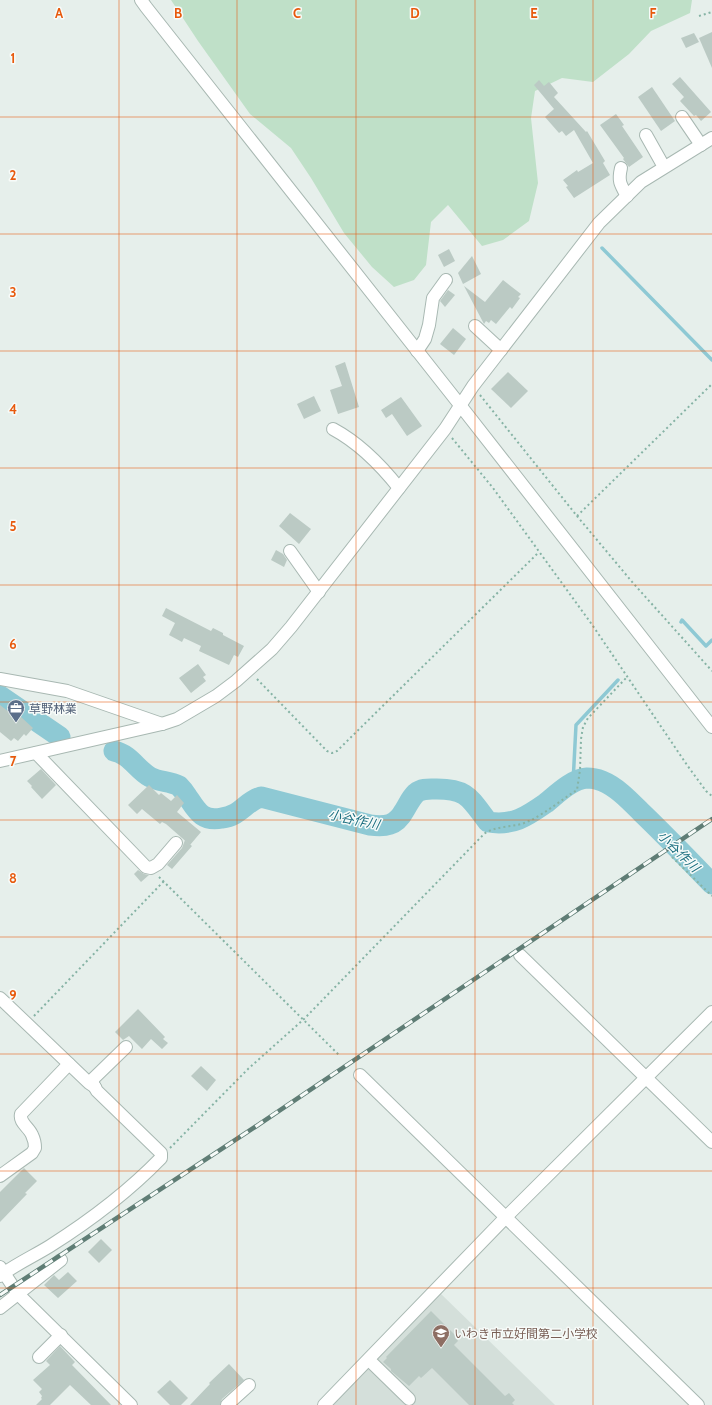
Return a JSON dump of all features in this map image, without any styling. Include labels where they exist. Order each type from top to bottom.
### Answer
[{"type":"street","points":[[142,0],[712,727]]},
{"type":"street","points":[[682,117],[701,145]]},
{"type":"street","points":[[646,135],[664,168]]},
{"type":"street","points":[[0,761],[162,724],[177,719],[206,703],[236,681],[272,649],[319,592],[444,429],[473,386],[599,223],[642,182],[712,138]]},
{"type":"street","points":[[621,168],[619,179],[627,196]]},
{"type":"street","points":[[417,351],[427,332],[433,298],[446,280]]},
{"type":"street","points":[[475,326],[501,350]]},
{"type":"street","points":[[333,429],[348,437],[360,446],[384,470],[399,488]]},
{"type":"street","points":[[290,551],[319,592]]},
{"type":"street","points":[[0,679],[68,691],[162,724]]},
{"type":"street","points":[[36,753],[145,866],[151,868],[158,864],[176,843]]},
{"type":"street","points":[[520,954],[712,1142]]},
{"type":"street","points":[[0,998],[90,1084],[95,1087],[161,1153],[161,1158],[128,1189],[92,1218],[42,1251],[1,1272],[18,1294],[131,1405]]},
{"type":"street","points":[[324,1405],[506,1217],[712,1012]]},
{"type":"street","points":[[95,1087],[92,1082],[93,1079],[126,1047]]},
{"type":"street","points":[[0,1176],[32,1153],[35,1148],[33,1135],[22,1122],[20,1118],[21,1114],[69,1064]]},
{"type":"street","points":[[360,1074],[698,1405]]},
{"type":"street","points":[[0,1308],[61,1260]]},
{"type":"street","points":[[39,1357],[61,1335]]},
{"type":"street","points":[[369,1360],[409,1399]]},
{"type":"street","points":[[227,1405],[250,1385]]},
{"type":"path","points":[[699,16],[712,12]]},
{"type":"path","points":[[577,516],[712,384]]},
{"type":"path","points":[[473,386],[577,516],[633,583],[712,671]]},
{"type":"path","points":[[444,429],[493,488],[593,626],[687,765],[706,791],[712,796]]},
{"type":"path","points":[[248,670],[327,751],[332,753],[337,751],[539,552]]},
{"type":"path","points":[[161,1158],[248,1069],[304,1019],[484,834],[490,830],[511,827],[528,822],[576,790],[580,770],[583,727],[588,718],[627,677]]},
{"type":"path","points":[[672,857],[712,896]]},
{"type":"path","points":[[151,868],[339,1055]]},
{"type":"path","points":[[26,1024],[164,881]]},
{"type":"shaded area","name":"いわき市立好間第二小学校","points":[[439,1292],[555,1405],[330,1405]]},
{"type":"green space","points":[[171,0],[692,0],[690,13],[651,31],[629,54],[593,82],[562,78],[535,91],[531,118],[538,183],[529,221],[503,240],[482,246],[448,205],[431,222],[426,265],[414,280],[394,287],[372,267],[344,233],[291,148],[250,114]]},
{"type":"building","points":[[712,32],[712,68],[699,38]]},
{"type":"building","points":[[694,33],[699,42],[686,48],[681,38]]},
{"type":"building","points":[[680,77],[711,112],[701,121],[696,115],[694,116],[680,101],[684,97],[672,84]]},
{"type":"building","points":[[539,80],[544,86],[549,82],[558,93],[554,97],[586,132],[587,131],[605,161],[603,163],[610,175],[574,198],[563,180],[577,170],[578,172],[593,163],[574,130],[566,136],[562,131],[559,133],[545,117],[554,109],[534,85]]},
{"type":"building","points":[[652,87],[675,121],[661,131],[638,97]]},
{"type":"building","points":[[616,114],[624,125],[622,126],[643,157],[629,167],[600,125]]},
{"type":"building","points":[[449,249],[455,261],[444,267],[438,255]]},
{"type":"building","points":[[472,256],[481,274],[463,284],[458,273]]},
{"type":"building","points":[[503,280],[521,294],[518,297],[520,298],[512,309],[510,307],[496,324],[491,320],[489,323],[486,321],[484,324],[464,286],[485,302]]},
{"type":"building","points":[[448,290],[455,295],[445,307],[440,301]]},
{"type":"building","points":[[453,328],[466,339],[454,355],[440,344]]},
{"type":"building","points":[[345,362],[359,407],[338,414],[330,390],[342,386],[335,366]]},
{"type":"building","points":[[508,372],[528,391],[511,408],[491,389]]},
{"type":"building","points":[[314,396],[321,411],[304,419],[297,404]]},
{"type":"building","points":[[401,397],[422,426],[407,436],[392,414],[386,418],[381,410]]},
{"type":"building","points":[[290,513],[311,529],[299,544],[279,526]]},
{"type":"building","points":[[276,550],[283,554],[287,560],[284,567],[271,560]]},
{"type":"building","points":[[166,608],[211,631],[213,628],[244,646],[238,657],[234,655],[229,665],[199,651],[201,646],[184,638],[182,642],[169,635],[175,623],[162,616]]},
{"type":"building","points":[[198,664],[206,675],[203,677],[206,681],[191,693],[179,678]]},
{"type":"building","name":"草野林業","points":[[0,705],[18,719],[20,716],[33,728],[26,736],[24,734],[18,741],[14,738],[11,741],[0,732]]},
{"type":"building","points":[[41,769],[56,785],[42,799],[27,781]]},
{"type":"building","points":[[149,785],[159,795],[161,793],[171,801],[177,795],[184,803],[177,812],[201,832],[190,845],[166,824],[162,822],[160,824],[142,809],[137,814],[128,805]]},
{"type":"building","points":[[185,840],[192,846],[172,869],[167,865],[182,848]]},
{"type":"building","points":[[138,870],[149,875],[141,882],[134,874]]},
{"type":"building","points":[[138,1009],[165,1037],[163,1039],[168,1043],[162,1049],[151,1039],[142,1049],[129,1036],[123,1040],[115,1032]]},
{"type":"building","points":[[201,1066],[216,1080],[207,1091],[191,1076]]},
{"type":"building","points":[[24,1168],[37,1181],[25,1193],[27,1194],[0,1222],[0,1192]]},
{"type":"building","points":[[101,1239],[112,1250],[99,1263],[88,1252]]},
{"type":"building","points":[[68,1272],[77,1281],[58,1298],[44,1285],[54,1275],[59,1280]]},
{"type":"building","points":[[431,1311],[457,1337],[456,1338],[458,1341],[454,1345],[505,1396],[509,1393],[515,1400],[512,1403],[514,1405],[469,1405],[432,1368],[421,1378],[419,1376],[409,1386],[383,1362],[387,1358],[386,1357]]},
{"type":"building","points":[[60,1346],[75,1362],[72,1365],[111,1405],[91,1405],[70,1385],[50,1405],[36,1405],[42,1399],[39,1392],[42,1389],[33,1380],[50,1365],[46,1361]]},
{"type":"building","points":[[229,1364],[244,1380],[222,1399],[220,1405],[190,1405],[210,1384],[209,1383]]},
{"type":"building","points":[[170,1380],[188,1398],[181,1405],[170,1405],[157,1392]]},
{"type":"waterway","points":[[602,248],[712,360]]},
{"type":"waterway","points":[[681,622],[682,620],[706,646],[712,640]]},
{"type":"waterway","points":[[573,783],[576,725],[618,680]]},
{"type":"waterway","name":"小谷作川","points":[[0,696],[60,737]]},
{"type":"waterway","name":"小谷作川","points":[[114,751],[125,756],[150,777],[179,786],[197,811],[205,817],[215,819],[233,815],[255,799],[261,797],[370,825],[381,826],[394,823],[401,816],[418,791],[447,789],[462,793],[472,801],[488,822],[505,823],[519,819],[532,812],[576,781],[587,778],[600,780],[613,787],[633,804],[712,884]]},
{"type":"railway","points":[[0,1295],[255,1127],[712,819]]},
{"type":"place","name":"草野林業","points":[[16,723]]},
{"type":"place","name":"いわき市立好間第二小学校","points":[[441,1348]]}]
